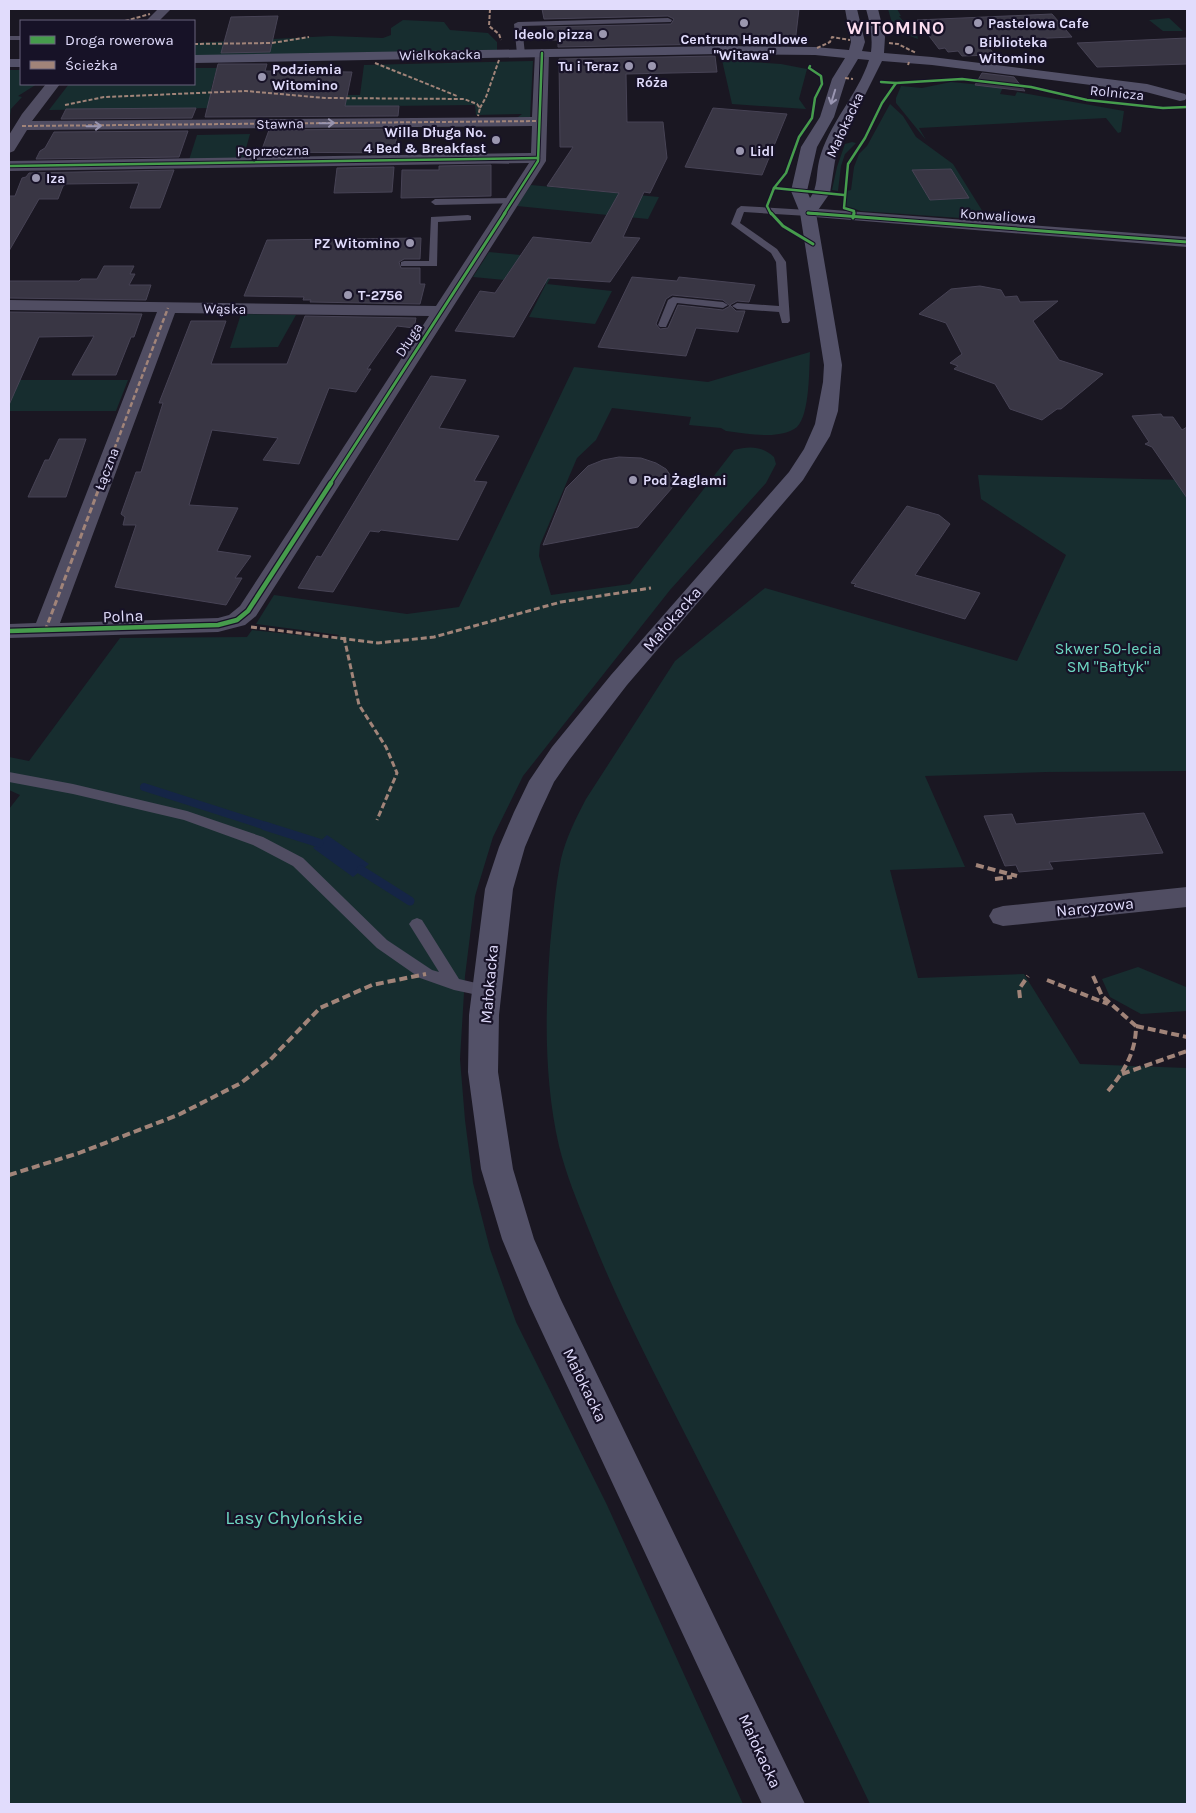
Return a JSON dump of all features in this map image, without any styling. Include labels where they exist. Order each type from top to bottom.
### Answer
[{"type":"main road","points":[[851,9],[858,42],[852,58]]},
{"type":"main road","points":[[872,9],[880,38],[876,60]]},
{"type":"main road","name":"Wielkokacka","points":[[195,59],[742,50],[876,60]]},
{"type":"main road","name":"Wielkokacka","points":[[686,51],[799,59],[852,58]]},
{"type":"main road","name":"Małokacka","points":[[784,1804],[546,1304],[518,1239],[497,1168],[489,1124],[483,1072],[484,1014],[499,889],[512,847],[542,781],[561,753],[619,680],[796,476],[815,450],[826,426],[833,389],[833,365],[808,213],[799,191],[809,147],[827,117],[840,78],[852,58]]},
{"type":"main road","points":[[799,59],[830,71],[840,78]]},
{"type":"main road","name":"Małokacka","points":[[808,213],[822,193],[827,161],[832,145],[876,60]]},
{"type":"main road","name":"Rolnicza","points":[[876,60],[1148,96],[1184,98]]},
{"type":"street","points":[[153,20],[165,9]]},
{"type":"street","name":"Długa","points":[[237,620],[248,610],[441,312],[538,158],[542,53]]},
{"type":"street","name":"Stawna","points":[[15,137],[52,85]]},
{"type":"street","name":"Stawna","points":[[15,137],[539,121]]},
{"type":"street","name":"Poprzeczna","points":[[9,166],[538,158]]},
{"type":"street","name":"Konwaliowa","points":[[808,213],[1187,242]]},
{"type":"street","name":"Wąska","points":[[9,305],[441,312]]},
{"type":"street","name":"Łączna","points":[[45,631],[168,308]]},
{"type":"street","name":"Polna","points":[[9,631],[218,625],[237,620]]},
{"type":"street","name":"Narcyzowa","points":[[1004,916],[1187,897]]},
{"type":"lane","points":[[520,54],[518,24],[668,20]]},
{"type":"lane","points":[[435,202],[512,201]]},
{"type":"lane","points":[[785,321],[781,262],[774,251],[736,224],[741,209],[808,213]]},
{"type":"lane","points":[[404,264],[434,264],[434,219],[468,218]]},
{"type":"lane","points":[[663,325],[673,300],[723,305]]},
{"type":"lane","points":[[737,306],[784,310]]},
{"type":"lane","points":[[9,777],[73,789],[187,816],[258,841],[298,862],[342,908],[382,944],[426,974],[454,984],[487,991]]},
{"type":"lane","points":[[417,924],[454,984]]},
{"type":"green space","points":[[888,9],[897,9],[901,16],[899,16],[904,22],[901,23],[917,35],[918,39],[894,30]]},
{"type":"green space","points":[[1169,18],[1183,31],[1163,31],[1149,20]]},
{"type":"green space","points":[[403,20],[444,22],[450,30],[488,33],[497,42],[497,50],[195,56],[195,43],[331,36],[383,38],[391,35],[391,28]]},
{"type":"green space","points":[[722,60],[781,64],[807,69],[799,99],[806,109],[732,104]]},
{"type":"green space","points":[[533,61],[530,119],[514,120],[522,114],[476,115],[475,105],[49,110],[68,85],[195,85],[195,68],[217,68],[211,89],[312,87],[310,95],[360,95],[364,65]]},
{"type":"green space","points":[[9,70],[20,70],[20,85],[35,85],[18,96],[22,97],[11,109],[9,123]]},
{"type":"green space","points":[[951,82],[1003,87],[1000,94],[1015,96],[1017,92],[1124,111],[1121,132],[1118,133],[1106,118],[919,128],[926,140],[896,103],[901,86],[922,88]]},
{"type":"green space","points":[[890,104],[903,116],[916,137],[953,164],[988,220],[861,211],[845,206],[846,191],[851,190],[854,167],[859,154],[867,146]],"holes":[[[951,169],[968,198],[930,200],[913,171]]]},
{"type":"green space","points":[[250,134],[243,159],[189,160],[197,135]]},
{"type":"green space","points":[[856,143],[845,154],[841,166],[838,191],[832,190],[845,144]]},
{"type":"green space","points":[[531,185],[659,197],[648,219],[517,206]]},
{"type":"green space","points":[[489,252],[561,259],[547,284],[612,291],[595,324],[529,317],[546,284],[473,277]]},
{"type":"green space","points":[[241,314],[296,315],[278,347],[230,348]]},
{"type":"green space","name":"Lasy Chylońskie","points":[[810,352],[807,402],[801,421],[791,431],[772,435],[758,435],[726,431],[721,428],[689,425],[691,417],[612,408],[596,440],[577,458],[540,545],[539,556],[551,595],[630,584],[734,450],[745,448],[760,449],[774,457],[776,464],[766,483],[670,590],[523,776],[493,837],[475,896],[465,976],[460,1059],[473,1183],[490,1249],[516,1322],[607,1505],[743,1804],[9,1804],[9,809],[20,795],[9,790],[9,757],[29,761],[120,638],[247,637],[252,630],[336,639],[339,635],[256,624],[274,595],[407,614],[459,607],[574,367],[708,382]]},
{"type":"green space","points":[[20,380],[128,380],[116,411],[9,411],[9,404]]},
{"type":"green space","name":"Skwer 50-lecia SM \"Bałtyk\"","points":[[978,475],[1187,480],[1187,771],[1046,772],[925,776],[965,867],[890,870],[918,978],[1024,974],[1080,1064],[1187,1068],[1187,1804],[870,1804],[621,1305],[598,1254],[572,1187],[559,1146],[554,1121],[548,1071],[547,996],[553,913],[563,851],[586,799],[675,661],[765,588],[1017,661],[1066,555],[981,499]]},
{"type":"green space","points":[[1138,967],[1186,987],[1187,1011],[1141,1014],[1110,997],[1102,979]]},
{"type":"water","points":[[327,835],[369,864],[353,877],[313,848]]},
{"type":"building","points":[[542,9],[799,9],[795,43],[780,39],[714,40],[715,44],[558,47],[558,40],[548,40],[545,27],[671,24],[674,19],[668,16],[544,19]]},
{"type":"building","points":[[1052,14],[1072,37],[983,41],[1003,64],[989,62],[993,55],[962,56],[958,51],[948,52],[945,48],[939,49],[917,20]]},
{"type":"building","points":[[278,16],[270,52],[221,53],[231,17]]},
{"type":"building","points":[[1187,38],[1187,64],[1097,67],[1077,43]]},
{"type":"building","points":[[715,56],[717,72],[626,74],[627,122],[663,122],[667,158],[650,193],[644,192],[623,237],[640,238],[610,282],[548,278],[514,337],[455,331],[480,291],[495,293],[533,237],[591,243],[619,193],[547,186],[573,147],[560,147],[559,59]]},
{"type":"building","points":[[218,64],[267,64],[265,71],[352,72],[345,106],[399,106],[398,116],[205,117]]},
{"type":"building","points":[[982,73],[1014,77],[1025,91],[975,85]]},
{"type":"building","points":[[196,108],[192,118],[61,119],[66,109]]},
{"type":"building","name":"Lidl","points":[[713,108],[787,114],[762,175],[685,167]]},
{"type":"building","points":[[397,129],[395,153],[261,152],[269,130]]},
{"type":"building","points":[[188,131],[179,157],[36,159],[54,132]]},
{"type":"building","points":[[491,165],[491,196],[401,198],[402,170],[439,170],[439,166]]},
{"type":"building","points":[[394,167],[392,192],[334,193],[337,168]]},
{"type":"building","points":[[951,169],[969,198],[930,200],[912,170]]},
{"type":"building","points":[[174,170],[160,208],[130,208],[139,183],[66,184],[63,186],[58,199],[39,199],[9,251],[9,196],[15,196],[22,178],[26,177],[29,173]]},
{"type":"building","points":[[421,238],[420,259],[404,259],[399,262],[401,268],[420,268],[420,284],[425,284],[420,304],[310,302],[311,300],[303,300],[304,297],[244,296],[267,240]]},
{"type":"building","points":[[104,266],[134,266],[130,274],[135,274],[129,285],[151,285],[146,300],[9,298],[9,281],[79,281],[81,279],[97,279]]},
{"type":"building","points":[[632,277],[677,281],[679,277],[755,285],[749,302],[737,301],[730,305],[736,311],[745,311],[738,332],[696,328],[686,356],[598,347]],"holes":[[[672,295],[723,300],[730,306],[723,310],[678,305],[668,328],[660,329],[656,324],[666,299]]]},
{"type":"building","points":[[980,286],[1001,290],[1005,297],[1017,296],[1020,302],[1058,301],[1033,321],[1059,360],[1103,374],[1061,409],[1057,409],[1042,420],[1010,409],[995,384],[954,369],[958,366],[950,363],[962,354],[946,323],[919,314],[951,289]]},
{"type":"building","points":[[9,312],[142,314],[134,337],[131,337],[116,375],[72,375],[94,336],[39,337],[9,405]]},
{"type":"building","points":[[305,316],[416,318],[414,328],[397,326],[367,369],[371,369],[356,392],[329,388],[299,464],[263,460],[278,438],[212,430],[189,505],[238,508],[217,551],[251,556],[235,578],[242,578],[226,605],[115,587],[136,525],[123,525],[125,517],[121,514],[136,472],[141,472],[163,403],[159,403],[191,321],[226,321],[211,364],[287,364]]},
{"type":"building","points":[[431,376],[466,380],[439,428],[499,436],[474,481],[487,482],[458,540],[381,530],[379,532],[370,531],[333,592],[298,588],[317,556],[321,557]]},
{"type":"building","points":[[1161,414],[1163,417],[1173,417],[1182,430],[1187,427],[1187,498],[1152,447],[1145,444],[1149,442],[1132,416]]},
{"type":"building","points":[[59,439],[86,439],[66,497],[28,497],[45,460],[49,460]]},
{"type":"building","points":[[619,457],[641,458],[656,463],[666,469],[673,479],[672,488],[638,527],[543,545],[566,488],[588,466],[603,460]]},
{"type":"building","points":[[907,506],[939,515],[950,524],[915,575],[980,593],[965,619],[854,586],[856,584],[851,583]]},
{"type":"building","points":[[1144,813],[1163,853],[1049,862],[1053,869],[1019,872],[1016,865],[1005,866],[984,816],[1012,814],[1016,824]]},
{"type":"waterway","points":[[144,787],[269,827]]},
{"type":"waterway","points":[[265,826],[319,843]]},
{"type":"waterway","points":[[361,870],[410,901]]},
{"type":"marked path","points":[[490,9],[489,26],[499,34],[501,40]]},
{"type":"marked path","points":[[129,20],[150,14]]},
{"type":"marked path","points":[[195,44],[272,43],[309,37]]},
{"type":"marked path","points":[[817,48],[830,42],[832,37],[850,40]]},
{"type":"marked path","points":[[889,43],[898,44],[916,53]]},
{"type":"marked path","points":[[480,108],[486,97],[499,60]]},
{"type":"marked path","points":[[375,63],[457,96]]},
{"type":"marked path","points":[[845,78],[853,79]]},
{"type":"marked path","points":[[65,105],[104,97],[246,91],[325,98],[464,99],[477,104],[480,108],[478,116]]},
{"type":"marked path","points":[[22,126],[539,121]]},
{"type":"marked path","points":[[45,631],[168,308]]},
{"type":"marked path","points":[[251,627],[378,643],[434,637],[561,602],[651,588]]},
{"type":"marked path","points":[[344,637],[359,705],[386,747],[397,773],[377,820]]},
{"type":"marked path","points":[[976,865],[1017,876]]},
{"type":"marked path","points":[[995,879],[1012,877]]},
{"type":"marked path","points":[[9,1175],[79,1153],[178,1115],[241,1083],[270,1060],[320,1008],[372,985],[426,974]]},
{"type":"marked path","points":[[1020,998],[1019,989],[1028,976]]},
{"type":"marked path","points":[[1093,976],[1102,996],[1136,1026],[1135,1044],[1132,1052],[1119,1077],[1108,1091]]},
{"type":"marked path","points":[[1047,980],[1108,1004]]},
{"type":"marked path","points":[[1136,1026],[1187,1037]]},
{"type":"marked path","points":[[1122,1074],[1187,1051]]},
{"type":"cycle path","points":[[9,631],[218,625],[237,620],[248,611],[538,161],[542,53]]},
{"type":"cycle path","points":[[810,66],[809,68],[821,76],[822,84],[815,98],[812,118],[799,137],[786,173],[774,188],[767,206],[773,217],[783,226],[813,244]]},
{"type":"cycle path","points":[[881,82],[896,83],[962,79],[1031,87],[1087,100],[1163,108],[1187,107]]},
{"type":"cycle path","points":[[853,218],[854,211],[844,208],[848,164],[865,138],[882,103],[896,83]]},
{"type":"cycle path","points":[[9,166],[538,158]]},
{"type":"cycle path","points":[[774,188],[844,195]]},
{"type":"cycle path","points":[[808,213],[1187,242]]},
{"type":"place","name":"Centrum Handlowe \"Witawa\"","points":[[744,23]]},
{"type":"place","name":"Pastelowa Cafe","points":[[978,23]]},
{"type":"place","name":"Ideolo pizza","points":[[603,34]]},
{"type":"place","name":"Biblioteka Witomino","points":[[969,50]]},
{"type":"place","name":"Tu i Teraz","points":[[629,66]]},
{"type":"place","name":"Róża","points":[[652,66]]},
{"type":"place","name":"Podziemia Witomino","points":[[262,77]]},
{"type":"place","name":"Willa Długa No. 4 Bed & Breakfast","points":[[496,140]]},
{"type":"place","name":"Lidl","points":[[740,151]]},
{"type":"place","name":"Iza","points":[[36,178]]},
{"type":"place","name":"PZ Witomino","points":[[410,243]]},
{"type":"place","name":"T-2756","points":[[348,295]]},
{"type":"place","name":"Pod Żaglami","points":[[633,480]]},
{"type":"district","name":"WITOMINO","points":[[896,28]]}]
